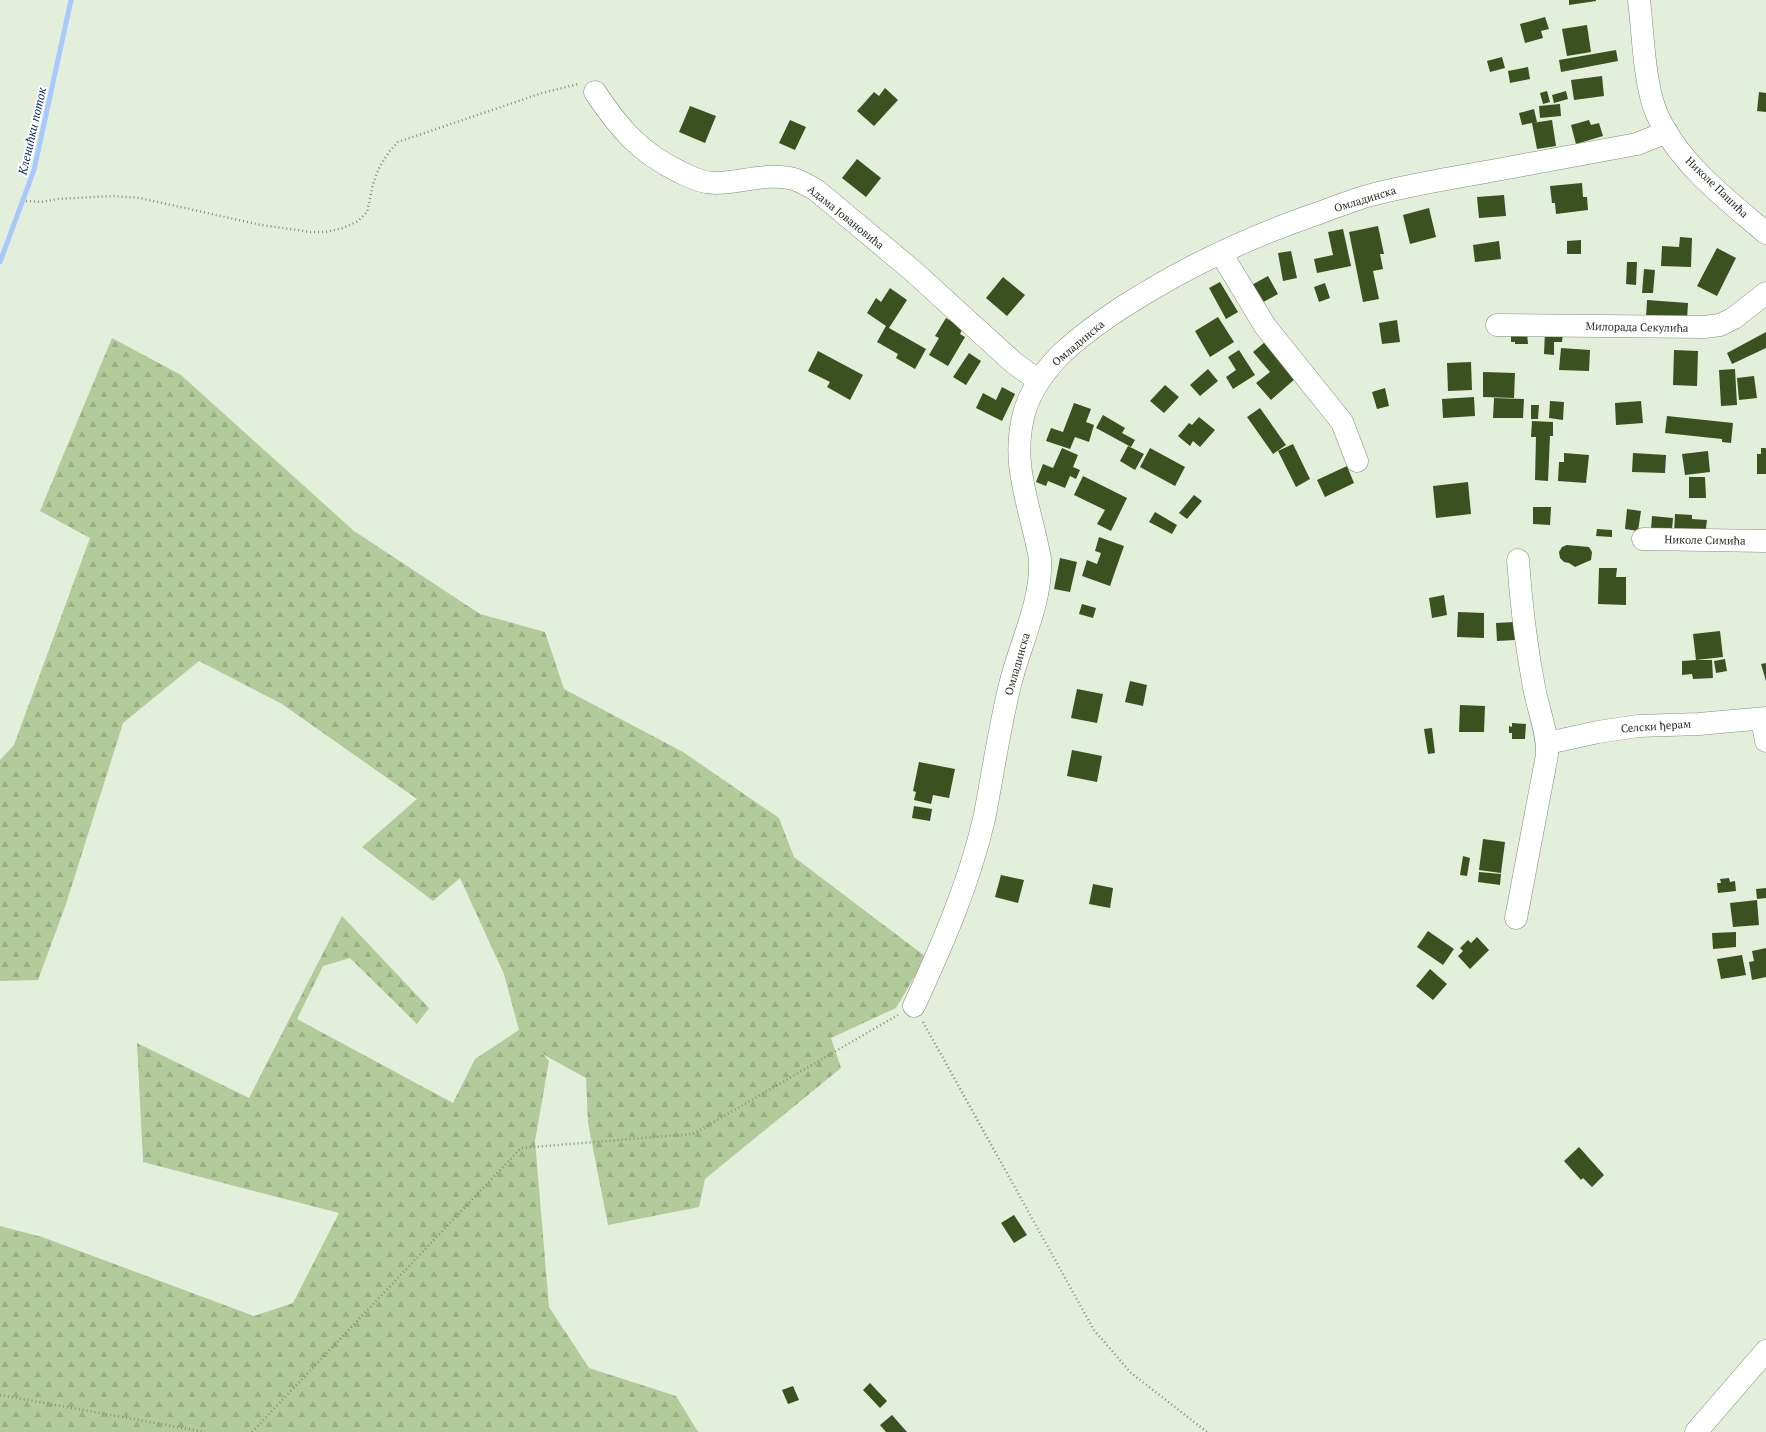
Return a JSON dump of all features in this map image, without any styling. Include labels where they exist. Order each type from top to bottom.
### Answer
[{"type":"street","name":"Николе Пашића","points":[[1639,0],[1649,87],[1656,111],[1667,132],[1686,159],[1766,233]]},
{"type":"street","name":"Адама Јовановића","points":[[595,92],[620,128],[643,150],[657,160],[687,176],[699,181],[715,183],[783,178],[799,181],[816,190],[913,271],[1014,363],[1039,381]]},
{"type":"street","name":"Омладинска","points":[[914,1006],[966,881],[983,820],[1012,676],[1037,598],[1040,559],[1018,462],[1022,420],[1030,397],[1039,381],[1062,352],[1107,318],[1144,293],[1261,234],[1365,197],[1411,185],[1637,144],[1667,132]]},
{"type":"street","points":[[1221,253],[1265,326],[1342,422],[1357,461]]},
{"type":"street","name":"Милорада Секулића","points":[[1497,325],[1704,327],[1720,325],[1734,318],[1766,293]]},
{"type":"street","name":"Николе Симића","points":[[1643,539],[1766,540]]},
{"type":"street","points":[[1516,918],[1546,768],[1548,743],[1534,688],[1527,646],[1518,560]]},
{"type":"street","points":[[1764,718],[1766,741]]},
{"type":"street","name":"Селски ђерам","points":[[1548,743],[1598,732],[1638,726],[1764,718]]},
{"type":"street","points":[[1696,1432],[1766,1351]]},
{"type":"path","points":[[26,201],[41,202],[58,199],[113,196],[140,198],[261,225],[311,232],[326,232],[343,228],[358,221],[367,212],[373,184],[380,166],[388,152],[398,142],[564,87],[588,84],[595,92]]},
{"type":"path","points":[[252,1432],[521,1148],[693,1134],[914,1006],[1094,1330],[1132,1373],[1207,1432]]},
{"type":"path","points":[[0,1395],[205,1432]]},
{"type":"green space","points":[[112,338],[181,375],[354,531],[480,614],[545,632],[564,689],[683,752],[779,818],[794,857],[926,957],[896,1008],[831,1038],[841,1068],[705,1179],[699,1207],[608,1225],[588,1123],[586,1078],[541,1052],[549,1061],[535,1141],[549,1307],[589,1368],[676,1396],[698,1432],[0,1432],[0,1226],[42,1237],[254,1316],[293,1303],[339,1213],[143,1162],[137,1043],[249,1098],[342,916],[429,1008],[417,1024],[350,958],[323,966],[297,1019],[453,1103],[475,1059],[519,1030],[504,974],[460,878],[433,901],[362,847],[417,799],[282,704],[199,661],[123,723],[66,904],[38,980],[0,981],[0,760],[14,745],[90,538],[40,511]]},
{"type":"building","points":[[1569,0],[1596,0],[1596,1],[1569,5]]},
{"type":"building","points":[[1545,17],[1549,29],[1541,31],[1543,38],[1525,43],[1520,24]]},
{"type":"building","points":[[1587,25],[1591,52],[1567,56],[1562,29]]},
{"type":"building","points":[[1616,50],[1618,61],[1561,72],[1559,60]]},
{"type":"building","points":[[1502,57],[1505,68],[1490,72],[1487,61]]},
{"type":"building","points":[[1528,67],[1530,79],[1510,83],[1508,71]]},
{"type":"building","points":[[1602,76],[1604,96],[1574,100],[1571,80]]},
{"type":"building","points":[[885,88],[898,100],[874,126],[857,111],[874,92],[879,96]]},
{"type":"building","points":[[1547,91],[1550,102],[1543,104],[1540,93]]},
{"type":"building","points":[[1566,91],[1568,99],[1554,103],[1552,95]]},
{"type":"building","points":[[1759,92],[1766,93],[1766,112],[1757,111]]},
{"type":"building","points":[[1560,104],[1561,116],[1540,118],[1539,106]]},
{"type":"building","points":[[690,106],[716,116],[705,143],[679,132]]},
{"type":"building","points":[[1534,109],[1537,122],[1522,125],[1519,113]]},
{"type":"building","points":[[790,120],[806,127],[795,150],[779,143]]},
{"type":"building","points":[[1552,120],[1556,146],[1537,149],[1532,123]]},
{"type":"building","points":[[1589,120],[1591,125],[1599,123],[1603,136],[1576,144],[1571,125]]},
{"type":"building","points":[[857,159],[881,178],[866,197],[842,178]]},
{"type":"building","points":[[1582,183],[1583,197],[1587,197],[1588,210],[1556,214],[1555,203],[1552,203],[1550,186]]},
{"type":"building","points":[[1504,195],[1506,216],[1479,218],[1477,197]]},
{"type":"building","points":[[1429,208],[1436,237],[1410,244],[1403,215]]},
{"type":"building","points":[[1378,226],[1384,254],[1380,254],[1383,269],[1373,271],[1379,299],[1363,302],[1349,232]]},
{"type":"building","points":[[1343,229],[1351,266],[1317,273],[1314,259],[1333,255],[1328,232]]},
{"type":"building","points":[[1680,237],[1692,238],[1691,267],[1661,266],[1662,246],[1679,247]]},
{"type":"building","points":[[1581,240],[1581,254],[1567,254],[1567,241]]},
{"type":"building","points":[[1499,241],[1501,259],[1475,262],[1473,245]]},
{"type":"building","points":[[1717,248],[1736,258],[1717,296],[1697,286]]},
{"type":"building","points":[[1291,251],[1297,278],[1283,281],[1278,253]]},
{"type":"building","points":[[1627,262],[1637,262],[1636,285],[1626,284]]},
{"type":"building","points":[[1644,269],[1655,270],[1653,293],[1642,293]]},
{"type":"building","points":[[1268,276],[1278,294],[1258,305],[1248,287]]},
{"type":"building","points":[[1003,277],[1025,295],[1007,316],[986,298]]},
{"type":"building","points":[[1220,282],[1238,312],[1226,319],[1209,288]]},
{"type":"building","points":[[1325,283],[1330,298],[1319,302],[1314,287]]},
{"type":"building","points":[[890,288],[907,300],[889,328],[926,349],[915,369],[896,358],[898,354],[877,342],[886,326],[867,313],[876,298],[881,302]]},
{"type":"building","points":[[1647,300],[1688,303],[1687,320],[1646,317]]},
{"type":"building","points":[[1218,317],[1234,342],[1210,357],[1195,331]]},
{"type":"building","points":[[946,318],[963,328],[960,334],[965,337],[948,366],[929,355],[939,338],[935,336]]},
{"type":"building","points":[[1397,320],[1400,342],[1382,344],[1379,323]]},
{"type":"building","points":[[1545,331],[1563,332],[1562,342],[1554,342],[1554,355],[1544,354]]},
{"type":"building","points":[[1766,332],[1766,348],[1732,364],[1727,353]]},
{"type":"building","points":[[1527,333],[1528,344],[1515,344],[1515,342],[1511,342],[1511,334]]},
{"type":"building","points":[[1265,342],[1296,378],[1271,400],[1256,383],[1270,372],[1253,352]]},
{"type":"building","points":[[1561,348],[1590,350],[1589,371],[1559,370]]},
{"type":"building","points":[[1239,350],[1255,375],[1233,389],[1226,377],[1236,370],[1228,357]]},
{"type":"building","points":[[1674,350],[1698,351],[1697,386],[1673,385]]},
{"type":"building","points":[[818,351],[863,375],[850,400],[827,387],[830,382],[808,371]]},
{"type":"building","points":[[969,353],[981,361],[966,385],[953,377]]},
{"type":"building","points":[[1471,362],[1472,390],[1448,391],[1447,363]]},
{"type":"building","points":[[1208,369],[1218,381],[1200,396],[1190,385]]},
{"type":"building","points":[[1735,369],[1737,405],[1721,406],[1719,370]]},
{"type":"building","points":[[1483,372],[1515,373],[1514,398],[1483,397]]},
{"type":"building","points":[[1754,376],[1757,398],[1739,400],[1737,378]]},
{"type":"building","points":[[1165,385],[1179,397],[1164,413],[1150,401]]},
{"type":"building","points":[[1002,387],[1015,394],[1002,421],[976,408],[983,393],[996,400]]},
{"type":"building","points":[[1385,388],[1389,406],[1377,409],[1372,392]]},
{"type":"building","points":[[1474,397],[1475,416],[1443,418],[1442,399]]},
{"type":"building","points":[[1494,398],[1524,399],[1523,418],[1493,418]]},
{"type":"building","points":[[1550,401],[1564,402],[1563,420],[1549,418]]},
{"type":"building","points":[[1641,401],[1643,423],[1616,425],[1615,403]]},
{"type":"building","points":[[1074,403],[1091,409],[1086,422],[1094,425],[1089,442],[1075,437],[1070,449],[1046,441],[1051,428],[1063,432]]},
{"type":"building","points":[[1531,405],[1539,405],[1538,419],[1531,419]]},
{"type":"building","points":[[1260,408],[1286,445],[1273,454],[1247,417]]},
{"type":"building","points":[[1103,415],[1125,428],[1122,433],[1135,440],[1131,447],[1096,428]]},
{"type":"building","points":[[1667,416],[1733,423],[1731,443],[1722,442],[1722,439],[1665,433]]},
{"type":"building","points":[[1199,417],[1215,430],[1200,447],[1193,441],[1190,446],[1178,436],[1189,423],[1192,425]]},
{"type":"building","points":[[1532,421],[1553,422],[1553,436],[1550,436],[1548,481],[1535,480],[1536,437],[1531,437]]},
{"type":"building","points":[[1293,444],[1310,479],[1296,487],[1278,451]]},
{"type":"building","points":[[1128,446],[1144,454],[1135,470],[1120,461]]},
{"type":"building","points":[[1062,448],[1078,455],[1073,467],[1080,470],[1076,479],[1070,476],[1065,488],[1048,481],[1046,486],[1036,482],[1043,464],[1053,468]]},
{"type":"building","points":[[1150,448],[1185,467],[1175,486],[1140,467]]},
{"type":"building","points":[[1761,448],[1766,448],[1766,474],[1757,474],[1757,454],[1761,454]]},
{"type":"building","points":[[1708,451],[1710,472],[1685,475],[1682,454]]},
{"type":"building","points":[[1564,453],[1589,455],[1586,483],[1558,481],[1559,462],[1564,462]]},
{"type":"building","points":[[1633,453],[1666,455],[1665,473],[1632,472]]},
{"type":"building","points":[[1347,466],[1354,483],[1325,497],[1317,480]]},
{"type":"building","points":[[1083,476],[1127,498],[1111,531],[1097,524],[1105,510],[1074,495]]},
{"type":"building","points":[[1689,477],[1705,477],[1706,498],[1689,498]]},
{"type":"building","points":[[1468,482],[1471,514],[1436,518],[1433,486]]},
{"type":"building","points":[[1194,495],[1202,501],[1187,519],[1179,513]]},
{"type":"building","points":[[1533,507],[1551,507],[1550,525],[1533,524]]},
{"type":"building","points":[[1627,509],[1641,511],[1638,531],[1625,529]]},
{"type":"building","points":[[1155,512],[1177,525],[1172,534],[1149,522]]},
{"type":"building","points":[[1675,514],[1692,515],[1692,519],[1707,520],[1705,536],[1674,534]]},
{"type":"building","points":[[1652,516],[1673,518],[1672,530],[1651,529]]},
{"type":"building","points":[[1597,529],[1612,530],[1612,537],[1596,536]]},
{"type":"building","points":[[1099,537],[1124,546],[1110,586],[1082,576],[1087,560],[1097,564],[1101,553],[1095,551]]},
{"type":"building","points":[[1567,545],[1589,547],[1592,552],[1591,560],[1575,567],[1564,562],[1560,558],[1559,552],[1562,547]]},
{"type":"building","points":[[1060,558],[1077,562],[1070,592],[1054,589]]},
{"type":"building","points":[[1599,568],[1617,568],[1616,577],[1626,577],[1626,605],[1598,604]]},
{"type":"building","points":[[1444,595],[1447,615],[1432,618],[1429,598]]},
{"type":"building","points":[[1082,604],[1096,608],[1093,618],[1079,614]]},
{"type":"building","points":[[1458,612],[1484,613],[1484,638],[1457,637]]},
{"type":"building","points":[[1515,622],[1515,640],[1497,641],[1496,623]]},
{"type":"building","points":[[1720,631],[1723,657],[1696,660],[1693,634]]},
{"type":"building","points":[[1725,659],[1727,671],[1716,673],[1714,661]]},
{"type":"building","points":[[1712,660],[1713,678],[1693,679],[1692,674],[1682,675],[1682,661]]},
{"type":"building","points":[[1766,663],[1766,681],[1761,664]]},
{"type":"building","points":[[1130,681],[1147,685],[1143,706],[1125,702]]},
{"type":"building","points":[[1077,689],[1103,694],[1097,723],[1071,718]]},
{"type":"building","points":[[1460,705],[1485,706],[1484,732],[1459,732]]},
{"type":"building","points":[[1512,723],[1526,724],[1525,739],[1512,739],[1512,733],[1509,733],[1509,726],[1512,727]]},
{"type":"building","points":[[1432,728],[1435,753],[1428,754],[1424,729]]},
{"type":"building","points":[[1072,750],[1102,756],[1097,782],[1067,776]]},
{"type":"building","points":[[919,762],[955,769],[949,798],[933,795],[931,804],[914,800],[916,792],[913,791]]},
{"type":"building","points":[[914,806],[932,809],[930,821],[912,818]]},
{"type":"building","points":[[1483,839],[1505,842],[1501,873],[1479,870]]},
{"type":"building","points":[[1463,856],[1470,858],[1467,876],[1460,875]]},
{"type":"building","points":[[1479,872],[1501,874],[1500,885],[1478,882]]},
{"type":"building","points":[[1001,875],[1024,880],[1018,903],[995,897]]},
{"type":"building","points":[[1729,878],[1730,882],[1735,881],[1736,891],[1718,893],[1717,883],[1721,883],[1720,879]]},
{"type":"building","points":[[1093,884],[1113,888],[1110,908],[1089,904]]},
{"type":"building","points":[[1766,888],[1766,898],[1757,899],[1756,889]]},
{"type":"building","points":[[1757,900],[1759,925],[1733,927],[1730,903]]},
{"type":"building","points":[[1428,931],[1454,949],[1443,965],[1417,947]]},
{"type":"building","points":[[1736,932],[1736,947],[1713,949],[1712,933]]},
{"type":"building","points":[[1477,937],[1489,950],[1470,969],[1458,956],[1463,951],[1460,948],[1468,940],[1471,943]]},
{"type":"building","points":[[1766,948],[1766,977],[1752,980],[1749,962],[1754,961],[1752,951]]},
{"type":"building","points":[[1742,955],[1746,975],[1721,979],[1717,959]]},
{"type":"building","points":[[1430,969],[1447,984],[1433,1000],[1416,986]]},
{"type":"building","points":[[1579,1147],[1604,1175],[1592,1187],[1583,1178],[1581,1180],[1564,1161]]},
{"type":"building","points":[[1014,1215],[1027,1235],[1014,1243],[1001,1223]]},
{"type":"building","points":[[870,1383],[887,1401],[880,1408],[863,1390]]},
{"type":"building","points":[[793,1386],[799,1400],[788,1404],[782,1390]]},
{"type":"building","points":[[892,1415],[907,1432],[886,1432],[880,1425]]},
{"type":"waterway","name":"Кленићки поток","points":[[0,262],[34,170],[71,0]]}]
